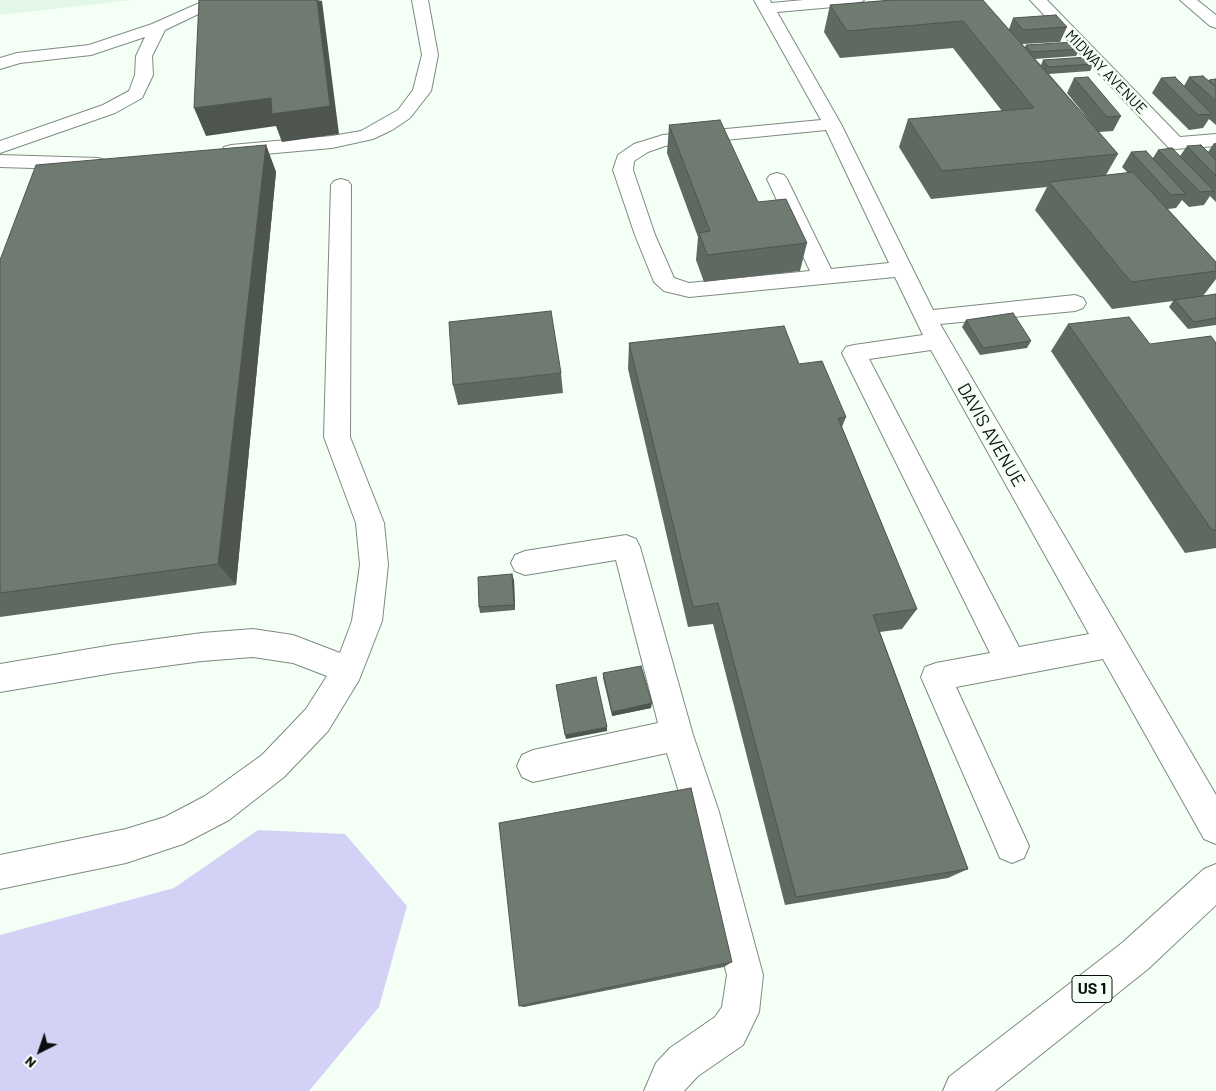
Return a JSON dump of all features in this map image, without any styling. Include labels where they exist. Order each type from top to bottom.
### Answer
[{"type":"street","points":[[0,64],[17,58],[90,50],[158,27],[206,5],[258,0]]},
{"type":"street","points":[[215,153],[332,142],[366,135],[386,126],[404,114],[422,91],[430,55],[420,0]]},
{"type":"street","points":[[764,4],[856,0]]},
{"type":"street","name":"MIDWAY AVENUE","points":[[1038,0],[1175,144],[1216,140]]},
{"type":"street","points":[[1188,0],[1216,24]]},
{"type":"street","name":"DAVIS AVENUE","points":[[764,4],[832,124],[937,341],[1109,644],[1216,827]]},
{"type":"street","points":[[0,147],[109,109],[136,94],[144,76],[144,56],[158,27]]},
{"type":"street","points":[[832,124],[654,143],[632,153],[625,159],[623,170],[645,235],[664,282],[689,290],[902,269]]},
{"type":"street","points":[[0,162],[89,164],[118,162]]},
{"type":"street","points":[[777,179],[824,277]]},
{"type":"street","points":[[0,872],[126,846],[171,832],[217,808],[273,766],[317,720],[348,670],[367,621],[374,565],[370,523],[337,436],[342,185]]},
{"type":"street","points":[[926,318],[1075,303]]},
{"type":"street","points":[[937,341],[854,353],[1011,663]]},
{"type":"street","points":[[525,563],[626,547],[677,735],[702,812],[745,975],[740,1012],[729,1031],[684,1062],[670,1077],[664,1091]]},
{"type":"street","points":[[0,678],[122,658],[202,647],[253,643],[293,649],[348,670]]},
{"type":"street","points":[[1012,846],[936,676],[1109,644]]},
{"type":"street","points":[[533,766],[677,735]]},
{"type":"street","name":"US 1","points":[[963,1091],[1135,956],[1216,881]]},
{"type":"shaded area","points":[[0,0],[132,0],[0,15]]},
{"type":"shaded area","points":[[258,830],[345,834],[407,906],[379,1007],[309,1091],[0,1091],[0,935],[174,888]]},
{"type":"building","points":[[199,0],[317,0],[330,106],[272,114],[271,98],[194,108]]},
{"type":"building","points":[[892,0],[983,0],[1118,154],[942,171],[908,119],[1034,108],[963,21],[847,31],[830,5]]},
{"type":"building","points":[[1056,15],[1067,27],[1023,30],[1013,18]]},
{"type":"building","points":[[1074,42],[1080,49],[1031,52],[1026,45]]},
{"type":"building","points":[[1088,57],[1094,64],[1048,67],[1043,60]]},
{"type":"building","points":[[1203,76],[1216,87],[1216,101],[1189,77]]},
{"type":"building","points":[[1088,77],[1121,116],[1107,117],[1074,78]]},
{"type":"building","points":[[1175,77],[1212,114],[1198,115],[1161,78]]},
{"type":"building","points":[[1216,79],[1216,87],[1209,80]]},
{"type":"building","points":[[720,120],[758,202],[786,199],[807,243],[707,255],[699,233],[710,231],[669,125]]},
{"type":"building","points":[[266,145],[218,564],[0,593],[0,260],[36,165]]},
{"type":"building","points":[[1201,145],[1216,160],[1216,176],[1187,146]]},
{"type":"building","points":[[1172,148],[1214,191],[1200,192],[1158,150]]},
{"type":"building","points":[[1146,151],[1186,194],[1171,195],[1131,152]]},
{"type":"building","points":[[1133,172],[1216,262],[1216,271],[1131,282],[1049,182]]},
{"type":"building","points":[[1216,294],[1216,318],[1194,322],[1175,300]]},
{"type":"building","points":[[551,311],[561,373],[453,385],[449,322]]},
{"type":"building","points":[[1013,313],[1031,341],[983,348],[966,320]]},
{"type":"building","points":[[1129,317],[1150,344],[1211,336],[1216,343],[1216,530],[1212,530],[1068,324]]},
{"type":"building","points":[[784,326],[799,364],[822,361],[846,417],[838,418],[917,609],[873,615],[968,869],[796,897],[718,603],[693,607],[629,343]]},
{"type":"building","points":[[512,574],[514,605],[479,607],[478,577]]},
{"type":"building","points":[[641,666],[652,703],[612,712],[603,673]]},
{"type":"building","points":[[596,677],[607,727],[565,735],[556,685]]},
{"type":"building","points":[[691,788],[732,962],[519,1006],[499,823]]}]
